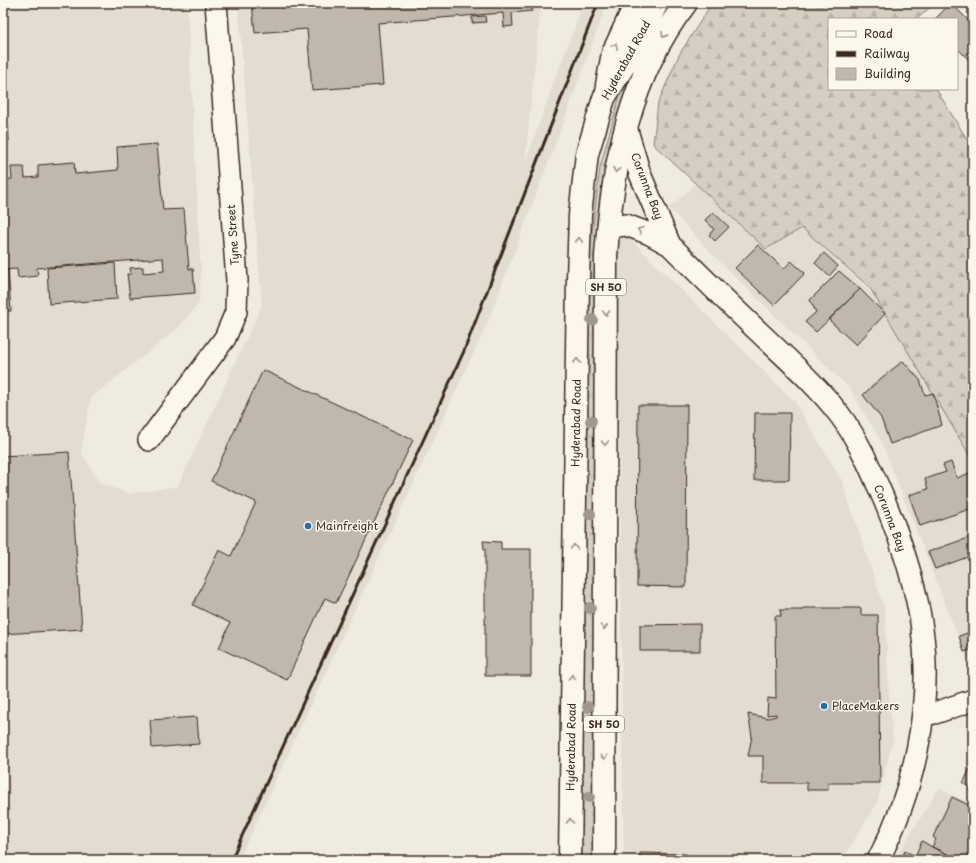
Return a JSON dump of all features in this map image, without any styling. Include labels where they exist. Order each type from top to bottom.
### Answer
[{"type":"highway","points":[[604,98],[612,53],[636,3]]},
{"type":"highway","name":"Hyderabad Road","points":[[570,860],[580,215],[587,154],[604,98],[633,51],[657,3]]},
{"type":"highway","name":"Hyderabad Road","points":[[604,860],[606,264],[608,227],[612,187],[626,127],[642,79],[667,30],[686,3]]},
{"type":"street","name":"Tyne Street","points":[[149,440],[225,338],[236,312],[237,280],[216,3]]},
{"type":"street","name":"Corunna Bay","points":[[626,127],[640,174],[670,245]]},
{"type":"street","name":"Corunna Bay","points":[[608,227],[626,225],[650,234],[670,245],[813,385],[839,414],[861,450],[892,520],[907,561],[916,595],[922,630],[924,662],[923,715],[918,749],[911,778],[895,822],[878,860]]},
{"type":"street","points":[[923,715],[935,713],[973,700]]},
{"type":"shaded area","points":[[3,3],[187,3],[201,273],[199,303],[178,328],[91,398],[81,451],[99,482],[129,494],[178,486],[262,305],[238,3],[544,3],[540,13],[525,163],[584,3],[607,3],[563,124],[486,326],[239,860],[3,860]]},
{"type":"shaded area","points":[[695,184],[766,249],[802,228],[876,297],[973,461],[973,664],[966,657],[881,441],[850,389],[715,257],[669,208]]},
{"type":"shaded area","points":[[626,235],[795,402],[842,481],[885,610],[893,740],[877,803],[842,860],[624,860],[616,240]]},
{"type":"shaded area","points":[[939,788],[973,805],[973,860],[894,860]]},
{"type":"green space","points":[[665,3],[672,3],[660,23],[600,209],[595,248],[593,860],[580,860],[587,321],[590,248],[600,167],[622,87]]},
{"type":"green space","points":[[712,3],[935,3],[918,18],[828,18],[828,90],[937,90],[973,149],[973,461],[870,288],[802,228],[766,249],[653,144],[658,103],[679,55]]},
{"type":"building","points":[[252,3],[532,3],[532,11],[512,13],[513,26],[504,27],[503,13],[378,23],[383,85],[312,90],[307,29],[255,33]]},
{"type":"building","points":[[951,3],[973,25],[973,64],[958,49],[958,18],[936,18]]},
{"type":"building","points":[[485,16],[486,22],[472,23],[472,17]]},
{"type":"building","points":[[8,126],[9,141],[3,142],[3,127]]},
{"type":"building","points":[[157,144],[163,210],[184,209],[189,269],[193,269],[195,293],[130,298],[127,274],[131,274],[130,268],[143,267],[143,273],[164,271],[163,258],[37,268],[38,276],[18,278],[17,269],[3,270],[3,180],[12,179],[11,167],[24,167],[25,178],[38,177],[38,165],[74,162],[75,174],[118,170],[117,147]]},
{"type":"building","points":[[713,212],[729,227],[715,241],[709,235],[714,229],[705,220]]},
{"type":"building","points":[[758,245],[784,269],[791,261],[805,273],[774,305],[735,268]]},
{"type":"building","points":[[824,253],[838,266],[829,276],[815,263]]},
{"type":"building","points":[[115,263],[117,299],[49,304],[47,268]]},
{"type":"building","points":[[3,270],[8,270],[11,311],[3,311]]},
{"type":"building","points":[[839,271],[860,289],[816,332],[805,322],[816,312],[810,300]]},
{"type":"building","points":[[860,289],[885,314],[856,345],[829,320]]},
{"type":"building","points":[[903,361],[920,380],[925,395],[933,393],[942,425],[890,444],[881,418],[863,395]]},
{"type":"building","name":"Mainfreight","points":[[263,370],[413,440],[336,603],[325,598],[287,680],[219,648],[230,623],[193,605],[219,550],[231,556],[256,502],[211,481]]},
{"type":"building","points":[[638,405],[687,405],[686,587],[637,586]]},
{"type":"building","points":[[755,413],[790,413],[789,480],[754,480]]},
{"type":"building","points":[[69,452],[82,629],[3,634],[3,456]]},
{"type":"building","points":[[951,462],[957,478],[972,472],[973,508],[920,526],[909,495],[928,489],[925,479],[946,472],[943,465]]},
{"type":"building","points":[[973,536],[973,555],[935,569],[928,552]]},
{"type":"building","points":[[483,541],[501,542],[501,549],[531,549],[531,676],[485,676],[485,549]]},
{"type":"building","name":"PlaceMakers","points":[[803,608],[861,608],[861,615],[878,615],[880,783],[828,783],[828,790],[807,790],[807,783],[763,783],[763,756],[748,756],[752,736],[748,714],[768,718],[776,716],[776,714],[767,715],[768,698],[776,699],[775,616],[781,616],[780,610],[803,610]]},
{"type":"building","points":[[700,624],[700,651],[640,651],[640,625]]},
{"type":"building","points":[[973,631],[973,649],[964,652],[959,636]]},
{"type":"building","points":[[197,717],[199,744],[152,748],[150,720]]},
{"type":"building","points":[[973,763],[973,792],[969,790],[970,787],[963,783]]},
{"type":"building","points":[[952,797],[973,807],[973,860],[960,860],[932,847],[936,839],[933,837]]},
{"type":"building","points":[[922,841],[960,860],[901,860],[905,851],[915,856]]},
{"type":"building","points":[[640,853],[686,854],[686,860],[640,860]]},
{"type":"railway","points":[[231,860],[464,351],[598,3]]},
{"type":"place","name":"Mainfreight","points":[[308,526]]},
{"type":"place","name":"PlaceMakers","points":[[824,706]]}]
